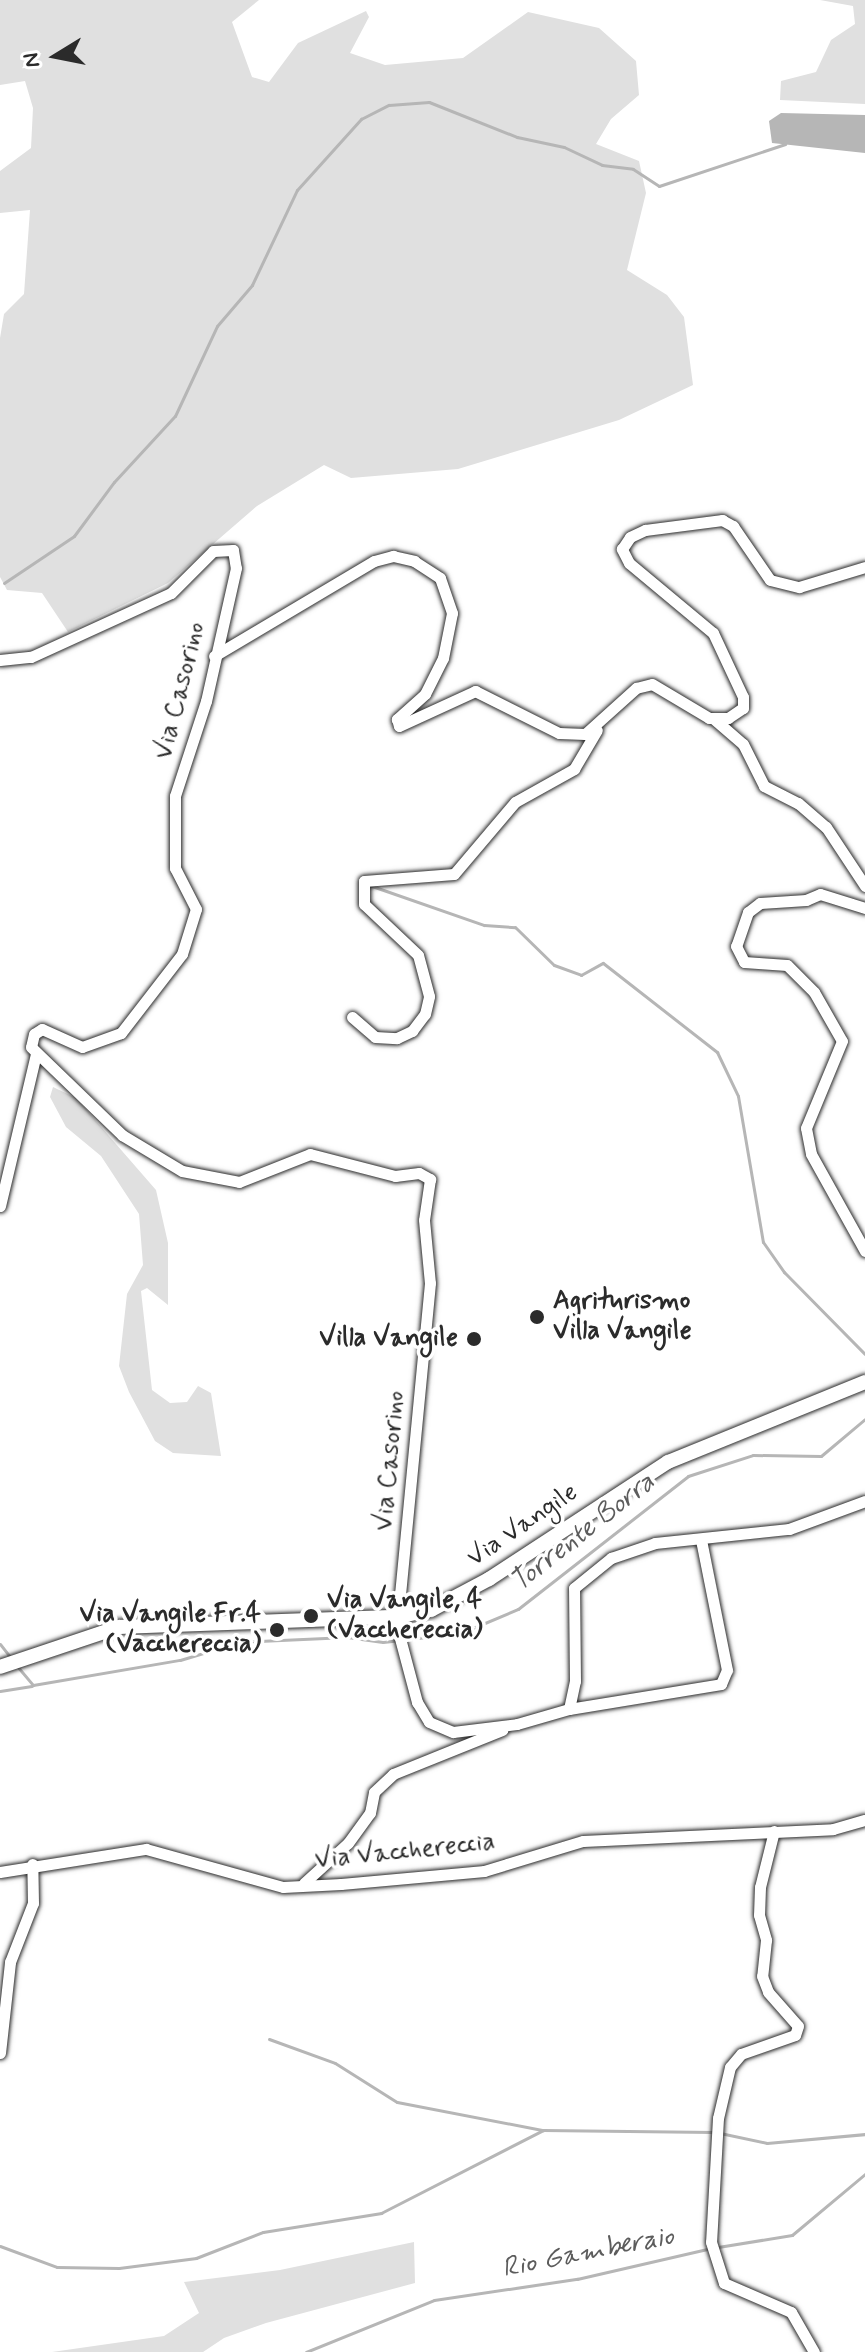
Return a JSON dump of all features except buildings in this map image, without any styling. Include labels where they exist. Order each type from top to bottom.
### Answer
[{"type":"street","points":[[714,719],[738,715],[743,697],[713,633],[629,563],[622,549],[630,537],[645,530],[722,520],[733,526],[770,580],[799,587],[865,567]]},
{"type":"street","name":"Via Casorino","points":[[0,660],[31,657],[171,593],[213,551],[228,546],[236,568],[206,701],[175,796],[175,868],[196,909],[182,954],[121,1033],[82,1047],[42,1029],[31,1039],[36,1054],[122,1135],[182,1171],[239,1182],[310,1154],[395,1176],[419,1173],[430,1179],[424,1220],[430,1283],[397,1622]]},
{"type":"street","points":[[214,656],[374,561],[393,556],[414,561],[440,578],[452,613],[452,635],[443,658],[425,694],[397,719],[399,726],[475,691],[559,733],[585,734],[599,726]]},
{"type":"street","points":[[352,1017],[375,1037],[397,1038],[412,1031],[425,1014],[429,996],[418,955],[364,904],[360,889],[364,881],[454,874],[515,802],[574,769],[599,726],[636,688],[652,684],[714,719],[743,744],[764,786],[798,803],[826,827],[865,886]]},
{"type":"street","points":[[865,908],[820,894],[806,900],[760,903],[748,912],[736,946],[744,962],[787,965],[814,992],[842,1041],[806,1128],[811,1154],[865,1251]]},
{"type":"street","points":[[0,1206],[36,1054]]},
{"type":"street","name":"Via Vangile","points":[[0,1667],[119,1627],[397,1622],[455,1600],[668,1462],[865,1382]]},
{"type":"street","points":[[569,1709],[576,1671],[571,1602],[580,1578],[630,1550],[789,1529],[865,1501]]},
{"type":"street","points":[[302,1884],[348,1843],[370,1813],[374,1792],[393,1774],[517,1724],[569,1709],[721,1684],[727,1670],[701,1540]]},
{"type":"street","points":[[397,1622],[417,1702],[429,1722],[453,1732],[517,1724]]},
{"type":"street","name":"Via Vacchereccia","points":[[0,1872],[32,1864],[146,1849],[191,1858],[271,1885],[302,1884],[484,1871],[583,1841],[833,1829],[865,1820]]},
{"type":"street","points":[[774,1831],[760,1887],[759,1915],[766,1940],[762,1976],[768,1992],[798,2026],[795,2035],[741,2054],[730,2067],[718,2118],[711,2242],[724,2283],[791,2312],[814,2352]]},
{"type":"street","points":[[0,2053],[10,1962],[33,1903],[32,1864]]},
{"type":"shaded area","points":[[0,0],[259,0],[232,22],[252,77],[269,82],[298,43],[366,11],[369,17],[350,53],[385,65],[463,58],[528,12],[599,28],[636,61],[639,95],[611,119],[596,144],[639,161],[646,193],[627,270],[667,295],[684,317],[693,385],[619,420],[458,469],[351,478],[324,465],[257,506],[168,583],[68,632],[42,593],[7,590],[0,577],[0,338],[4,314],[24,294],[30,210],[0,213],[0,171],[31,148],[33,108],[25,81],[0,85]]},
{"type":"shaded area","points":[[820,0],[865,0],[865,104],[780,100],[781,81],[816,72],[831,40],[855,24],[853,6]]},
{"type":"shaded area","points":[[781,113],[865,115],[865,153],[772,143],[769,121]]},
{"type":"shaded area","points":[[53,1087],[76,1098],[156,1190],[168,1243],[168,1305],[147,1288],[141,1291],[152,1390],[170,1403],[187,1402],[198,1386],[211,1393],[221,1456],[173,1453],[155,1441],[129,1392],[119,1366],[127,1294],[143,1265],[139,1214],[101,1156],[66,1127],[50,1097]]},
{"type":"shaded area","points":[[414,2242],[415,2283],[266,2323],[224,2338],[203,2352],[52,2352],[164,2336],[199,2313],[184,2282],[280,2270]]},
{"type":"waterway","points":[[4,583],[74,536],[114,482],[175,416],[217,326],[252,285],[297,190],[361,119],[389,105],[429,102],[517,137],[564,147],[602,165],[633,169],[659,186],[785,144]]},
{"type":"waterway","points":[[369,885],[484,925],[515,927],[554,965],[581,975],[603,963],[717,1052],[738,1096],[763,1242],[784,1272],[865,1354]]},
{"type":"waterway","name":"Torrente Borra","points":[[17,1666],[33,1685],[180,1660],[240,1642],[347,1637],[383,1642],[461,1633],[518,1609],[688,1476],[753,1455],[821,1456],[865,1419]]},
{"type":"waterway","name":"Torrente Borra","points":[[0,1644],[10,1657]]},
{"type":"waterway","points":[[0,1691],[32,1686]]},
{"type":"waterway","points":[[269,2039],[335,2063],[397,2102],[543,2130]]},
{"type":"waterway","points":[[0,2246],[57,2267],[119,2268],[196,2258],[263,2232],[381,2213],[543,2130],[713,2132]]},
{"type":"waterway","points":[[720,2133],[767,2143],[865,2134]]},
{"type":"waterway","name":"Rio Gamberaio","points":[[718,2247],[792,2235],[865,2174]]},
{"type":"waterway","name":"Rio Gamberaio","points":[[306,2352],[434,2300],[577,2279],[711,2248]]},
{"type":"place","name":"Agriturismo Villa Vangile","points":[[537,1317]]},
{"type":"place","name":"Villa Vangile","points":[[474,1339]]},
{"type":"place","name":"Via Vangile, 4 (Vacchereccia)","points":[[311,1616]]},
{"type":"place","name":"Via Vangile Fr.4 (Vacchereccia)","points":[[277,1630]]}]
